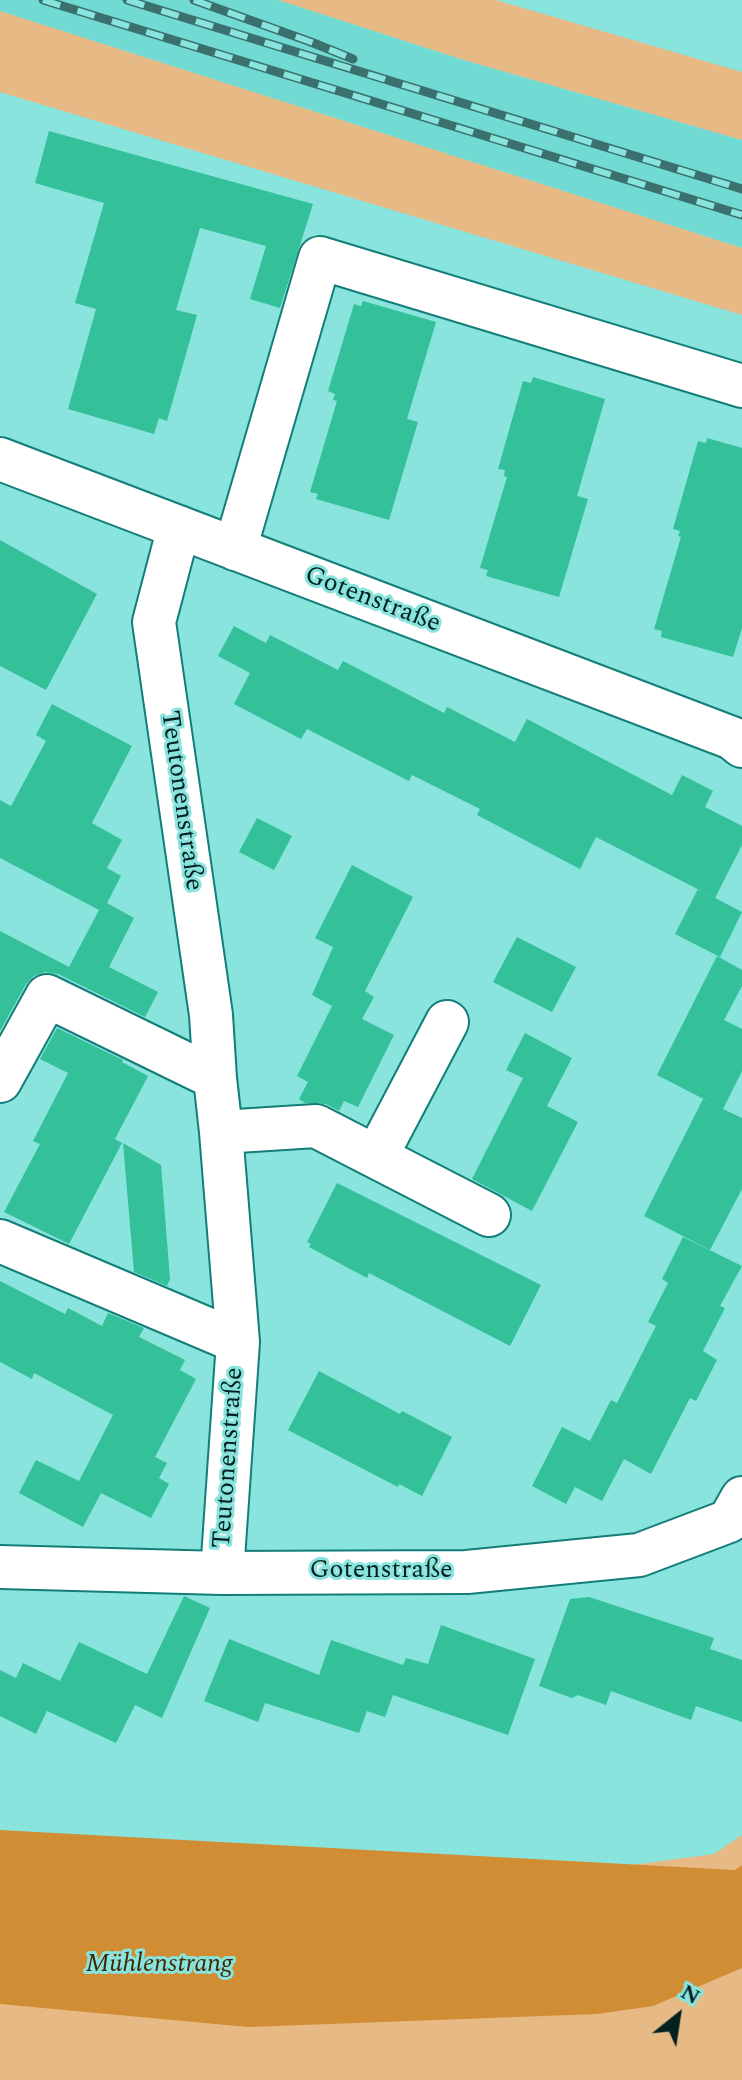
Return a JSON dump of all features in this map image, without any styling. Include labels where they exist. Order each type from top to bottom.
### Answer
[{"type":"street","points":[[235,549],[320,258],[742,386]]},
{"type":"street","name":"Gotenstraße","points":[[0,459],[235,549],[739,730]]},
{"type":"street","name":"Teutonenstraße","points":[[179,527],[154,622],[211,1015],[238,1342],[222,1573]]},
{"type":"street","points":[[0,1081],[47,996],[215,1078]]},
{"type":"street","points":[[376,1157],[447,1022]]},
{"type":"street","points":[[221,1132],[316,1126],[489,1215]]},
{"type":"street","name":"Teutonenstraße","points":[[0,1241],[238,1342]]},
{"type":"street","name":"Gotenstraße","points":[[0,1567],[222,1573],[467,1572],[639,1555],[729,1521],[742,1498]]},
{"type":"shaded area","points":[[0,0],[278,0],[464,60],[742,140],[742,248],[0,11]]},
{"type":"green space","points":[[278,0],[496,0],[742,72],[742,140],[464,60]]},
{"type":"green space","points":[[0,11],[742,248],[742,315],[0,92]]},
{"type":"green space","name":"Mühlenstrang","points":[[0,1830],[735,1870],[742,1865],[742,1968],[653,2006],[597,2014],[248,2027],[0,2004]]},
{"type":"green space","name":"Mühlenstrang","points":[[742,1835],[742,2080],[0,2080],[0,1847],[550,1876],[714,1854]]},
{"type":"building","points":[[49,131],[313,204],[280,308],[250,299],[266,246],[200,228],[176,310],[197,315],[167,421],[159,418],[154,434],[68,409],[96,309],[75,303],[104,203],[35,183]]},
{"type":"building","points":[[363,301],[436,322],[407,419],[418,422],[389,520],[316,499],[318,494],[310,492],[337,401],[333,400],[335,394],[328,391],[354,304],[361,306]]},
{"type":"building","points":[[533,377],[605,399],[577,496],[588,499],[559,597],[486,576],[488,570],[480,568],[507,477],[504,476],[505,470],[498,469],[523,381],[531,383]]},
{"type":"building","points":[[707,438],[742,448],[742,628],[733,657],[661,637],[662,631],[654,629],[681,537],[678,536],[680,531],[673,529],[698,441],[706,443]]},
{"type":"building","points":[[0,540],[97,594],[46,690],[0,666]]},
{"type":"building","points":[[234,626],[266,643],[270,635],[338,670],[343,661],[444,713],[447,707],[515,742],[527,719],[672,795],[682,775],[713,791],[705,807],[742,826],[742,845],[715,898],[596,837],[580,869],[477,815],[480,809],[412,775],[409,781],[307,729],[301,739],[234,704],[250,673],[218,656]]},
{"type":"building","points":[[52,704],[132,746],[92,823],[122,840],[107,868],[121,876],[107,903],[134,918],[109,967],[158,992],[145,1017],[58,974],[45,972],[34,976],[26,984],[0,1031],[0,931],[69,967],[99,910],[0,858],[0,800],[11,806],[46,741],[36,735]]},
{"type":"building","points":[[257,818],[292,836],[274,870],[239,852]]},
{"type":"building","points":[[352,865],[413,897],[365,991],[374,997],[362,1019],[394,1035],[358,1107],[344,1101],[339,1111],[326,1104],[305,1103],[299,1099],[308,1082],[297,1076],[332,1006],[312,995],[333,947],[315,938]]},
{"type":"building","points":[[698,889],[742,912],[720,957],[675,934]]},
{"type":"building","points":[[517,937],[576,967],[552,1012],[493,982]]},
{"type":"building","points":[[717,956],[742,970],[742,986],[724,1020],[742,1029],[742,1071],[723,1109],[742,1118],[742,1189],[710,1250],[644,1216],[703,1099],[719,1107],[657,1075]]},
{"type":"building","points":[[57,1028],[123,1060],[148,1076],[115,1139],[122,1143],[69,1244],[4,1212],[40,1144],[33,1141],[68,1073],[40,1059]]},
{"type":"building","points":[[525,1033],[572,1058],[547,1106],[578,1122],[532,1211],[472,1179],[523,1078],[506,1070]]},
{"type":"building","points":[[123,1143],[161,1165],[170,1279],[167,1286],[134,1272]]},
{"type":"building","points":[[337,1183],[541,1285],[510,1346],[369,1273],[367,1278],[309,1247],[311,1244],[307,1242]]},
{"type":"building","points":[[683,1237],[742,1266],[720,1306],[725,1308],[703,1351],[717,1360],[696,1401],[690,1398],[651,1474],[624,1459],[602,1501],[575,1487],[566,1504],[532,1486],[562,1427],[590,1441],[611,1400],[617,1403],[656,1326],[648,1322],[668,1283],[662,1279]]},
{"type":"building","points":[[0,1281],[65,1314],[68,1308],[102,1326],[108,1313],[144,1328],[139,1337],[185,1360],[180,1370],[196,1379],[155,1457],[167,1463],[159,1478],[169,1484],[151,1518],[101,1493],[83,1527],[19,1493],[36,1460],[79,1481],[113,1415],[34,1373],[32,1379],[0,1362]]},
{"type":"building","points":[[319,1371],[400,1414],[402,1411],[452,1437],[422,1496],[399,1484],[398,1487],[288,1430]]},
{"type":"building","points":[[184,1596],[210,1608],[162,1718],[135,1705],[116,1743],[47,1711],[36,1734],[0,1716],[0,1670],[16,1678],[23,1663],[60,1681],[79,1642],[147,1674]]},
{"type":"building","points":[[589,1597],[714,1638],[710,1649],[742,1660],[742,1722],[696,1706],[691,1720],[611,1691],[606,1705],[578,1695],[572,1698],[539,1686],[570,1599]]},
{"type":"building","points":[[441,1625],[535,1659],[508,1735],[393,1695],[385,1717],[367,1711],[359,1733],[265,1703],[258,1722],[204,1701],[229,1639],[319,1675],[331,1640],[403,1665],[406,1658],[428,1664]]},
{"type":"railway","points":[[43,0],[742,215]]},
{"type":"railway","points":[[127,0],[742,189]]},
{"type":"railway","points":[[194,0],[353,59]]}]
